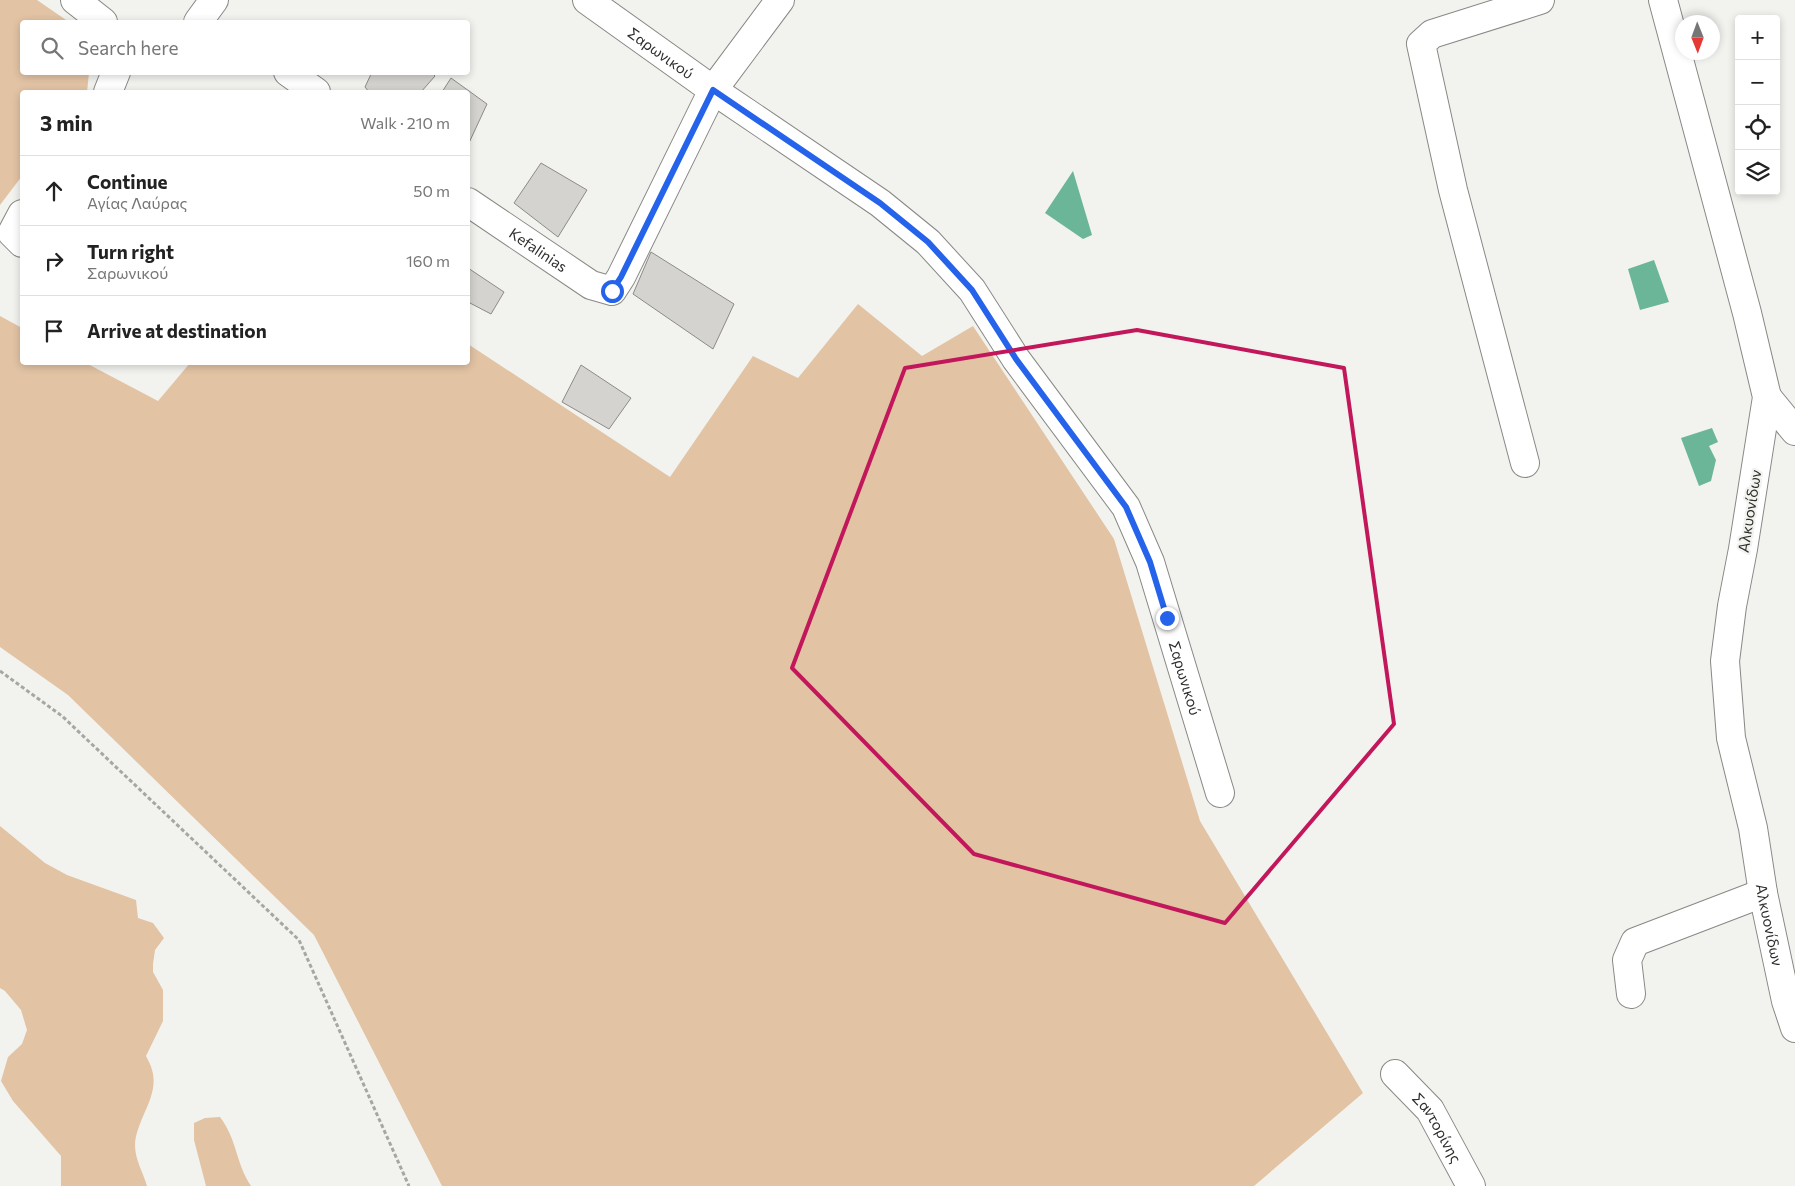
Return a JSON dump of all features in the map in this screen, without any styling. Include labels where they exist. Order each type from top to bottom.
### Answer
[{"type":"street","points":[[75,0],[100,20]]},
{"type":"street","name":"Σαρωνικού","points":[[587,0],[713,90],[880,203],[928,242],[972,290],[1016,359],[1126,507],[1150,562],[1220,793]]},
{"type":"street","points":[[713,90],[780,0]]},
{"type":"street","points":[[1525,462],[1453,190],[1421,44],[1432,34],[1540,0]]},
{"type":"street","name":"Αλκυονίδων","points":[[1663,0],[1742,294],[1766,397],[1743,549],[1732,606],[1725,661],[1731,738],[1753,828],[1763,893],[1786,1001],[1795,1028]]},
{"type":"street","points":[[109,90],[115,75]]},
{"type":"street","points":[[292,75],[313,90]]},
{"type":"street","name":"Kefalinias","points":[[470,203],[591,285],[612,291],[621,277],[713,90]]},
{"type":"street","points":[[20,218],[12,233],[20,241]]},
{"type":"street","points":[[1766,397],[1795,431]]},
{"type":"street","points":[[1631,994],[1627,960],[1635,942],[1763,893]]},
{"type":"street","name":"Σαντορίνης","points":[[1395,1074],[1430,1110],[1471,1186]]},
{"type":"path","points":[[0,672],[62,716],[298,940],[409,1186]]},
{"type":"highlighted area","points":[[1137,330],[1344,368],[1394,724],[1225,923],[974,854],[792,668],[905,368]]},
{"type":"shaded area","points":[[0,0],[37,0],[66,20],[20,20],[20,75],[89,75],[87,90],[20,90],[20,179],[0,205]]},
{"type":"shaded area","points":[[1073,171],[1092,235],[1083,239],[1045,213]]},
{"type":"shaded area","points":[[1654,260],[1669,302],[1640,310],[1628,269]]},
{"type":"shaded area","points":[[858,304],[922,356],[973,326],[1114,539],[1200,821],[1363,1093],[1254,1186],[442,1186],[314,935],[68,695],[0,647],[0,316],[20,327],[20,365],[90,365],[158,401],[188,365],[470,365],[470,345],[670,477],[753,356],[798,378]]},
{"type":"shaded area","points":[[1712,428],[1718,442],[1709,446],[1716,460],[1711,481],[1699,486],[1681,438]]},
{"type":"shaded area","points":[[0,826],[45,863],[67,875],[136,900],[138,918],[153,923],[164,938],[155,950],[153,964],[153,972],[163,990],[163,1021],[146,1056],[152,1070],[153,1089],[136,1135],[135,1145],[138,1161],[147,1186],[61,1186],[61,1156],[13,1101],[1,1081],[8,1057],[22,1044],[27,1030],[21,1010],[5,991],[0,988]]},
{"type":"shaded area","points":[[220,1117],[226,1125],[242,1169],[251,1186],[206,1186],[194,1140],[194,1123],[205,1118]]},
{"type":"building","points":[[371,75],[435,76],[423,90],[367,90],[365,87]]},
{"type":"building","points":[[451,78],[468,90],[443,90]]},
{"type":"building","points":[[470,92],[487,104],[470,141]]},
{"type":"building","points":[[541,163],[587,190],[558,237],[514,203]]},
{"type":"building","points":[[651,252],[734,304],[713,349],[633,294]]},
{"type":"building","points":[[470,269],[504,292],[491,314],[470,303]]},
{"type":"building","points":[[581,365],[631,398],[609,429],[562,402]]},
{"type":"route","points":[[612,291],[621,277],[713,90],[880,203],[928,242],[972,290],[1016,359],[1126,507],[1150,562],[1167,618]]}]
